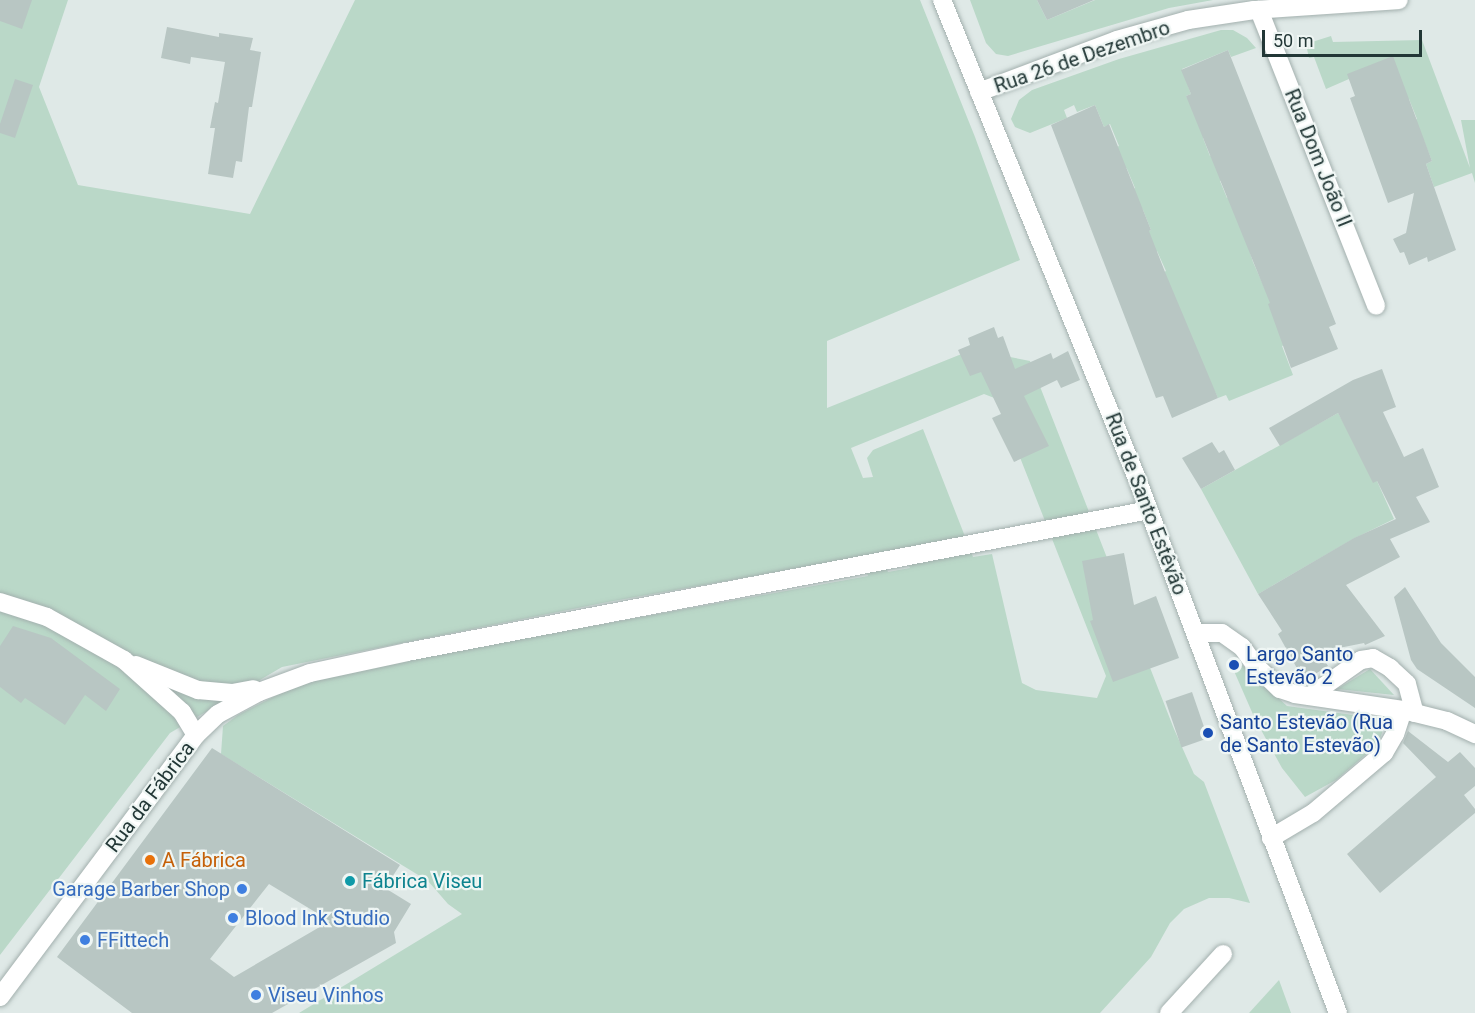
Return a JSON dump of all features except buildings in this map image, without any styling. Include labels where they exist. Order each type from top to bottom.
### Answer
[{"type":"street","name":"Rua de Santo Estêvão","points":[[942,0],[1149,510],[1338,1013]]},
{"type":"street","name":"Rua 26 de Dezembro","points":[[979,92],[1117,40],[1188,20],[1254,7],[1399,0]]},
{"type":"street","name":"Rua Dom João II","points":[[1254,7],[1376,306]]},
{"type":"street","name":"Rua da Fábrica","points":[[0,997],[196,735],[218,714],[274,686],[350,664],[1149,510]]},
{"type":"street","points":[[0,602],[47,617],[124,660],[198,690],[232,693],[274,686]]},
{"type":"street","points":[[1196,633],[1222,633],[1242,647],[1256,666],[1280,688],[1310,696],[1409,711],[1447,721],[1475,734]]},
{"type":"street","points":[[1272,838],[1313,813],[1383,753],[1409,711],[1407,684],[1390,668],[1373,658],[1361,660],[1310,696]]},
{"type":"street","points":[[124,660],[182,712],[196,735]]},
{"type":"street","points":[[1168,1013],[1223,954]]},
{"type":"green space","points":[[0,0],[68,0],[39,87],[78,185],[250,214],[355,0],[920,0],[975,137],[1020,260],[827,341],[827,408],[989,343],[1010,357],[1030,361],[1174,729],[1194,774],[1204,782],[1250,903],[1229,898],[1209,898],[1184,909],[1170,923],[1151,957],[1100,1013],[299,1013],[462,914],[448,904],[428,881],[221,754],[223,726],[238,715],[291,688],[349,670],[868,576],[861,557],[608,602],[282,667],[170,733],[0,955]],"holes":[[[984,394],[997,399],[1106,676],[1097,698],[1036,690],[1022,683],[992,554],[973,557],[923,429],[873,450],[867,458],[873,477],[863,478],[851,448]],[[902,550],[910,568],[888,572],[880,554]]]},
{"type":"green space","points":[[970,0],[1037,0],[1047,20],[1095,0],[1213,0],[1169,8],[1008,56],[996,54],[986,43]]},
{"type":"green space","points":[[1221,30],[1233,30],[1247,38],[1256,48],[1231,57],[1228,50],[1182,69],[1191,94],[1186,96],[1210,135],[1203,138],[1210,156],[1215,154],[1225,178],[1220,181],[1227,198],[1232,196],[1253,262],[1289,343],[1282,346],[1293,375],[1229,401],[1226,395],[1218,398],[1159,275],[1166,271],[1157,251],[1152,252],[1144,233],[1151,230],[1143,210],[1130,191],[1135,188],[1127,169],[1112,149],[1119,146],[1110,124],[1104,127],[1095,105],[1077,112],[1074,105],[1064,110],[1067,118],[1030,133],[1015,127],[1011,119],[1019,100],[1032,90],[1119,59]]},
{"type":"green space","points":[[1331,36],[1333,42],[1422,40],[1470,168],[1461,120],[1475,120],[1475,183],[1472,173],[1434,187],[1426,164],[1432,161],[1412,121],[1417,119],[1409,99],[1349,79],[1326,89],[1314,57],[1309,58],[1307,49],[1312,42]]},
{"type":"green space","points":[[1338,413],[1377,481],[1394,519],[1353,539],[1258,594],[1201,489]]},
{"type":"green space","points":[[1239,662],[1287,706],[1382,719],[1386,722],[1378,744],[1336,780],[1305,797],[1282,768],[1255,719],[1234,671],[1234,664]]},
{"type":"green space","points":[[1370,669],[1394,695],[1337,689]]},
{"type":"green space","points":[[1279,980],[1291,1013],[1249,1013]]},
{"type":"place","name":"Largo Santo Estevão 2","points":[[1234,665]]},
{"type":"place","name":"Santo Estevão (Rua de Santo Estevão)","points":[[1208,733]]},
{"type":"place","name":"A Fábrica","points":[[150,860]]},
{"type":"place","name":"Fábrica Viseu","points":[[350,881]]},
{"type":"place","name":"Garage Barber Shop","points":[[242,889]]},
{"type":"place","name":"Blood Ink Studio","points":[[233,918]]},
{"type":"place","name":"FFittech","points":[[85,940]]},
{"type":"place","name":"Viseu Vinhos","points":[[256,995]]}]
